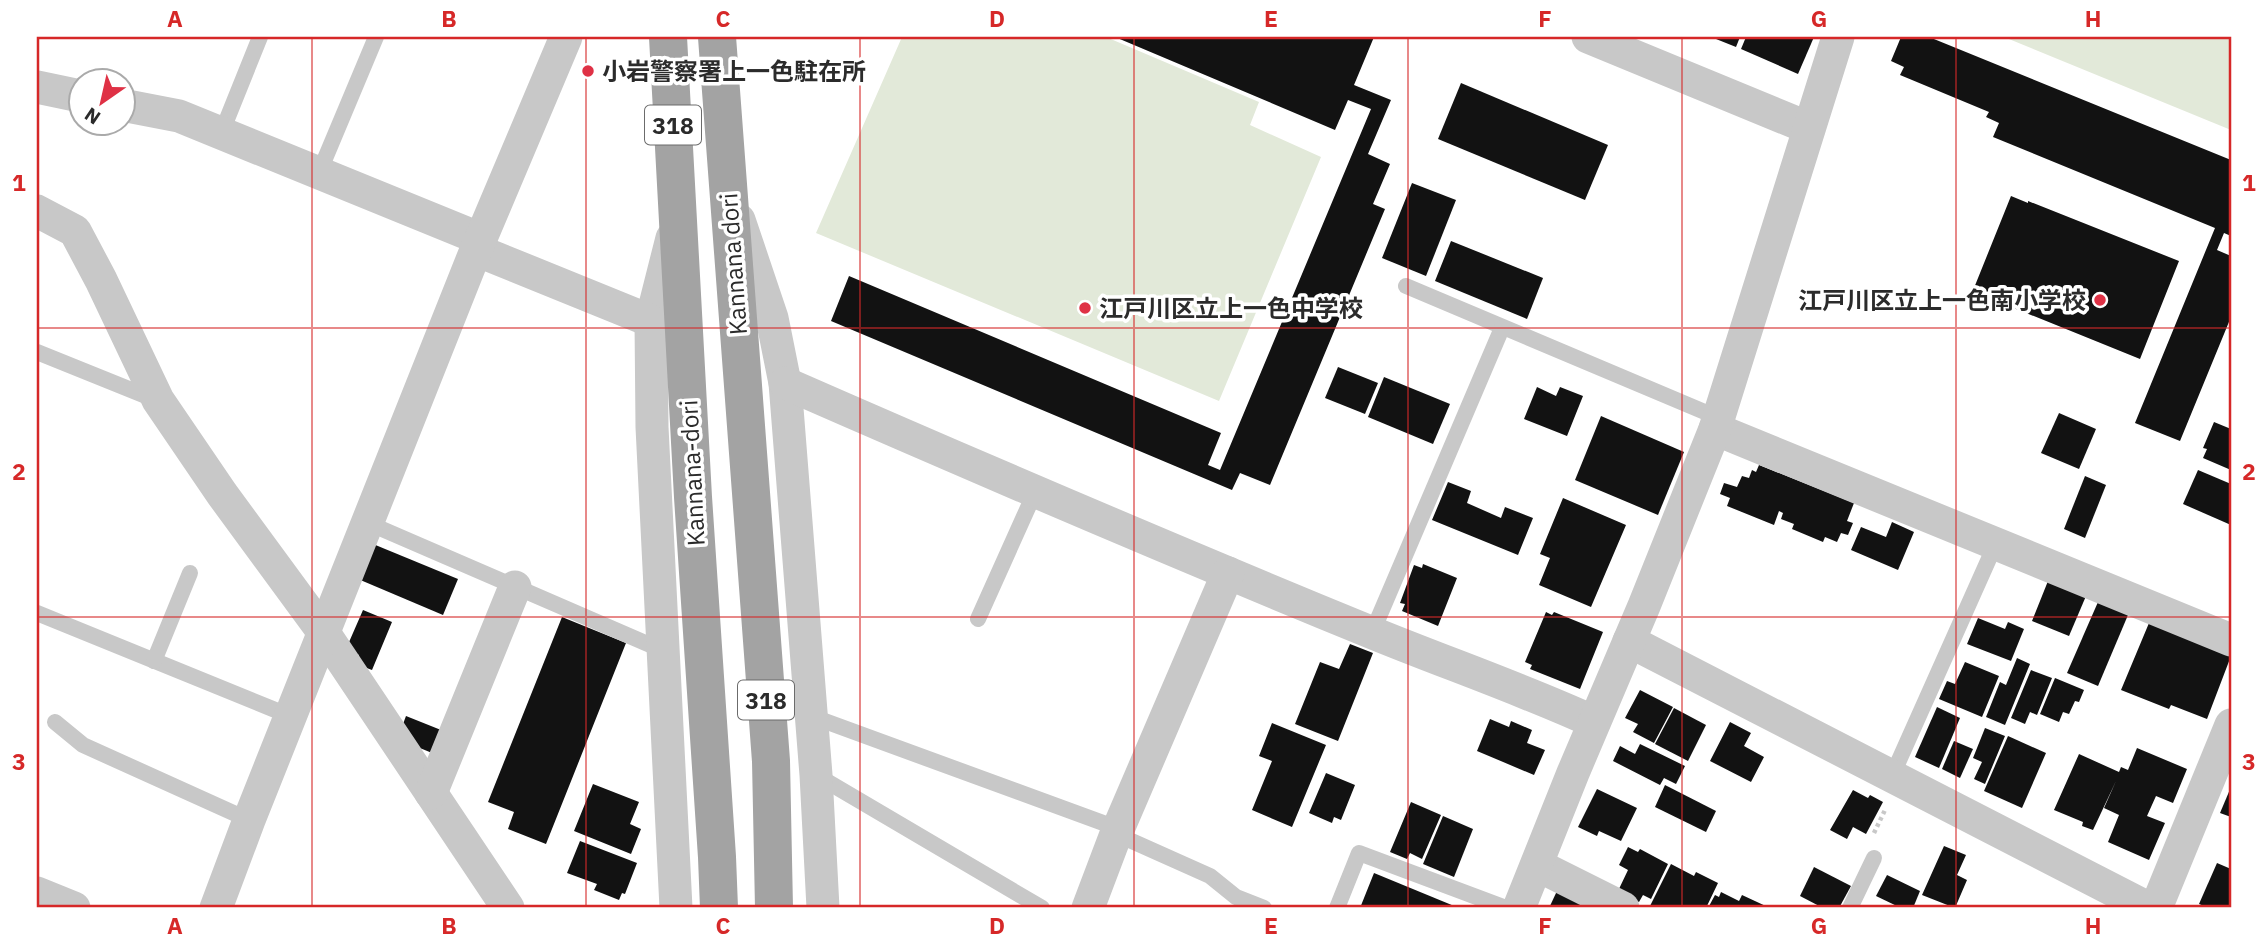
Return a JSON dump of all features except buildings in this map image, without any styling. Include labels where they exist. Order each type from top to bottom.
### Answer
[{"type":"main road","name":"Kannana-dori","points":[[668,37],[719,908]]},
{"type":"main road","name":"Kannana dori","points":[[717,37],[771,761],[774,908]]},
{"type":"street","points":[[216,908],[479,245],[566,37]]},
{"type":"street","points":[[1588,37],[1809,128]]},
{"type":"street","points":[[1519,908],[1717,423],[1838,37]]},
{"type":"street","points":[[37,87],[66,93]]},
{"type":"street","points":[[136,107],[179,116],[319,173],[651,321]]},
{"type":"street","points":[[727,185],[772,318],[785,383],[816,775],[823,908]]},
{"type":"street","points":[[676,908],[654,497],[651,321],[678,214]]},
{"type":"street","points":[[38,215],[75,231],[158,400],[222,494],[324,633],[508,908]]},
{"type":"street","points":[[785,383],[1035,492],[1371,633],[1555,704],[1594,722]]},
{"type":"street","points":[[1717,423],[2231,640]]},
{"type":"street","points":[[1088,908],[1116,834],[1228,573]]},
{"type":"street","points":[[431,793],[515,587]]},
{"type":"street","points":[[1629,641],[2148,908]]},
{"type":"street","points":[[2156,908],[2231,725]]},
{"type":"street","points":[[1536,865],[1623,908]]},
{"type":"street","points":[[37,893],[74,908]]},
{"type":"lane","points":[[221,134],[260,37]]},
{"type":"lane","points":[[319,173],[376,37]]},
{"type":"lane","points":[[1406,286],[1717,423]]},
{"type":"lane","points":[[1371,633],[1502,328]]},
{"type":"lane","points":[[37,352],[158,400]]},
{"type":"lane","points":[[978,620],[1035,492]]},
{"type":"lane","points":[[368,523],[664,651]]},
{"type":"lane","points":[[1896,778],[1996,543]]},
{"type":"lane","points":[[154,661],[190,573]]},
{"type":"lane","points":[[37,613],[290,716]]},
{"type":"lane","points":[[811,716],[1106,824],[1116,834],[1210,876],[1233,903],[1264,908]]},
{"type":"lane","points":[[55,722],[83,745],[249,820]]},
{"type":"lane","points":[[816,775],[1042,908]]},
{"type":"lane","points":[[1336,908],[1359,853],[1506,908]]},
{"type":"lane","points":[[1850,908],[1874,858]]},
{"type":"path","points":[[1874,858],[1866,848],[1896,778]]},
{"type":"green space","points":[[902,37],[1106,37],[1259,102],[1250,125],[1321,157],[1219,401],[816,233]]},
{"type":"green space","points":[[2004,37],[2231,37],[2231,130]]},
{"type":"place","name":"小岩警察署上一色駐在所","points":[[588,71]]},
{"type":"place","name":"江戸川区立上一色南小学校","points":[[2100,300]]},
{"type":"place","name":"江戸川区立上一色中学校","points":[[1085,308]]}]
